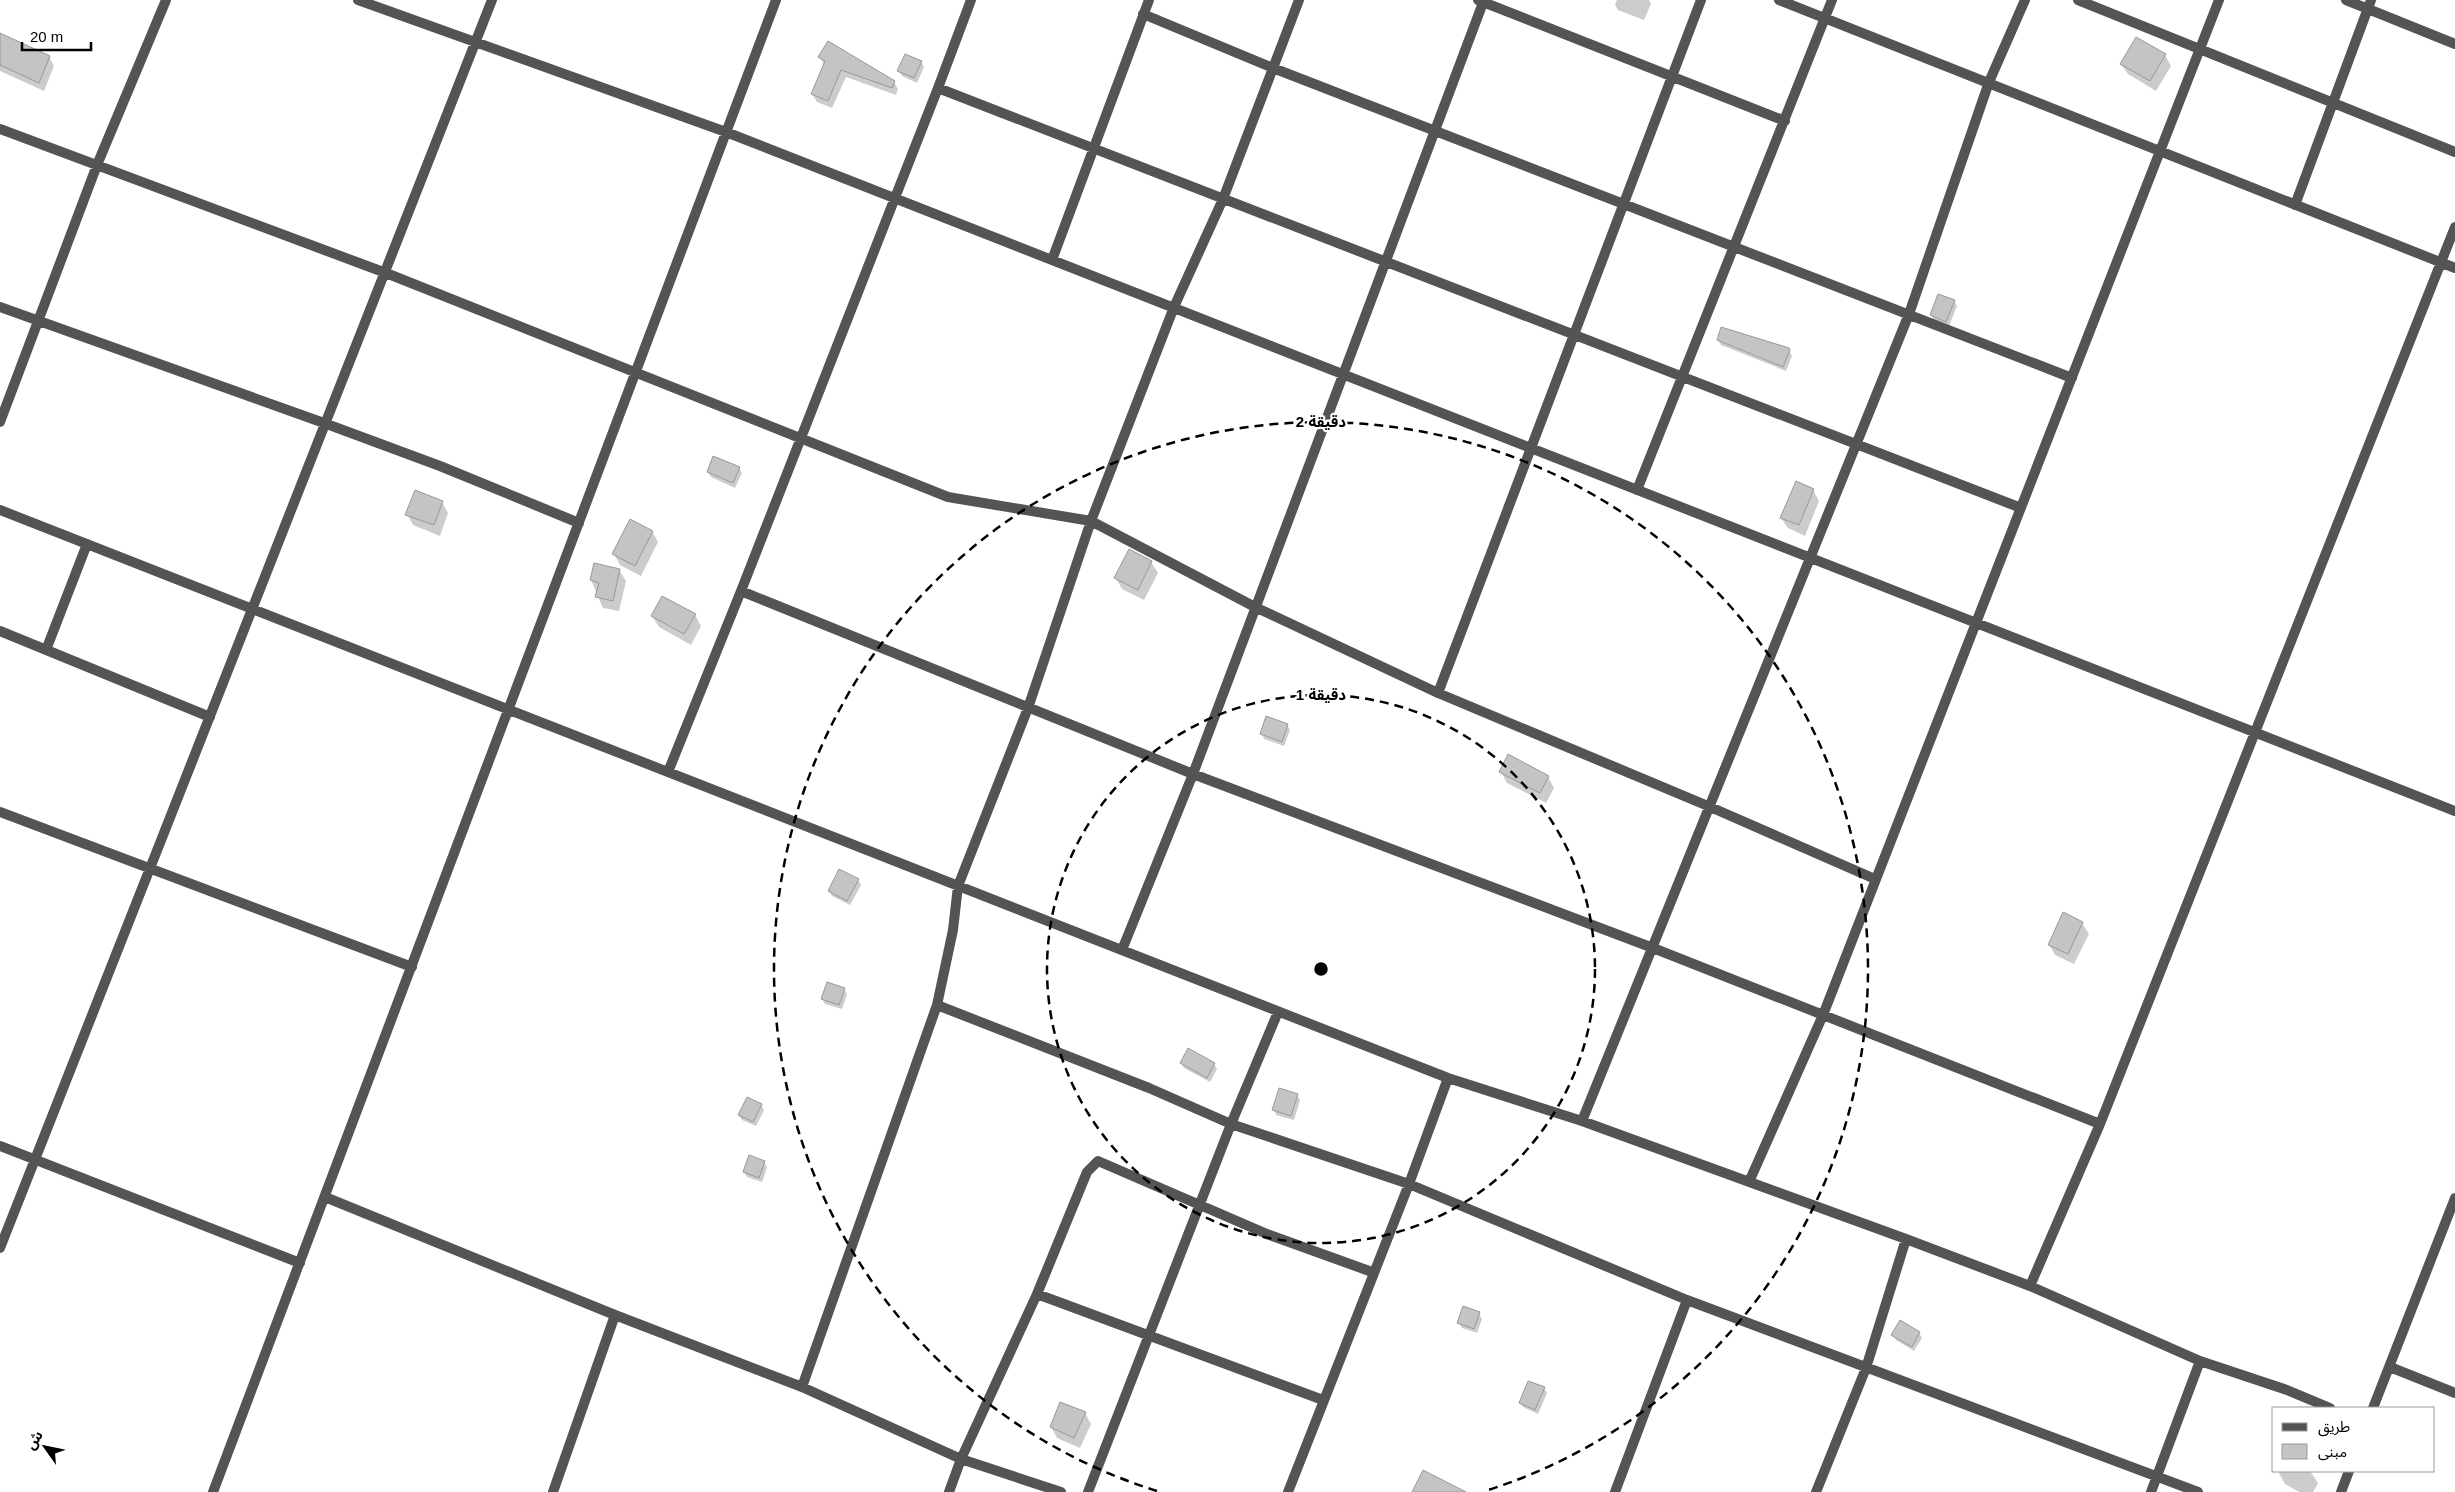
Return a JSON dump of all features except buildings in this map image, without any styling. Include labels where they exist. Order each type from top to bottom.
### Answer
[{"type":"street","points":[[0,422],[97,165],[166,0]]},
{"type":"street","points":[[358,0],[726,132],[2455,811]]},
{"type":"street","points":[[0,1248],[210,717],[324,422],[386,273],[492,0]]},
{"type":"street","points":[[212,1492],[776,0]]},
{"type":"street","points":[[668,772],[741,591],[971,0]]},
{"type":"street","points":[[1052,260],[1149,0]]},
{"type":"street","points":[[802,1387],[936,1005],[953,930],[958,886],[1028,708],[1091,521],[1174,307],[1223,199],[1299,0]]},
{"type":"street","points":[[1438,694],[1701,0]]},
{"type":"street","points":[[1779,0],[2455,268]]},
{"type":"street","points":[[1637,490],[1832,0]]},
{"type":"street","points":[[1582,1121],[1653,948],[1708,806],[1909,314],[1989,82],[2025,0]]},
{"type":"street","points":[[2078,0],[2455,152]]},
{"type":"street","points":[[1749,1182],[1823,1015],[2219,0]]},
{"type":"street","points":[[2346,0],[2369,4],[2455,44]]},
{"type":"street","points":[[1122,950],[1193,774],[1481,1],[1784,121]]},
{"type":"street","points":[[2294,205],[2369,4]]},
{"type":"street","points":[[1143,14],[1273,68],[2072,378]]},
{"type":"street","points":[[938,88],[2021,508]]},
{"type":"street","points":[[0,129],[386,273],[948,497],[1091,521],[1255,607],[1438,694],[1708,806],[1876,879]]},
{"type":"street","points":[[2030,1286],[2100,1124],[2455,227]]},
{"type":"street","points":[[0,307],[324,422],[440,466],[579,523]]},
{"type":"street","points":[[0,510],[1448,1078],[1582,1121],[1906,1239],[2030,1286],[2200,1361],[2286,1390],[2328,1407]]},
{"type":"street","points":[[46,650],[87,544]]},
{"type":"street","points":[[741,591],[1193,774],[1653,948],[2100,1124]]},
{"type":"street","points":[[0,631],[210,717]]},
{"type":"street","points":[[0,812],[412,966]]},
{"type":"street","points":[[936,1005],[1148,1088],[1231,1124],[1409,1184],[1687,1300],[2198,1492]]},
{"type":"street","points":[[1088,1492],[1201,1206],[1231,1124],[1278,1012]]},
{"type":"street","points":[[1288,1492],[1372,1272],[1409,1184],[1448,1078]]},
{"type":"street","points":[[0,1146],[300,1263]]},
{"type":"street","points":[[949,1492],[961,1459],[1037,1294],[1087,1172],[1098,1161],[1267,1234],[1372,1272]]},
{"type":"street","points":[[325,1197],[615,1315],[802,1387],[961,1459],[1061,1492]]},
{"type":"street","points":[[2373,1407],[2455,1198]]},
{"type":"street","points":[[1816,1492],[1866,1368],[1906,1239]]},
{"type":"street","points":[[1037,1294],[1323,1400]]},
{"type":"street","points":[[1615,1492],[1687,1300]]},
{"type":"street","points":[[553,1492],[615,1315]]},
{"type":"street","points":[[2151,1492],[2200,1361]]},
{"type":"street","points":[[2390,1367],[2455,1393]]},
{"type":"street","points":[[2341,1492],[2349,1472]]}]
